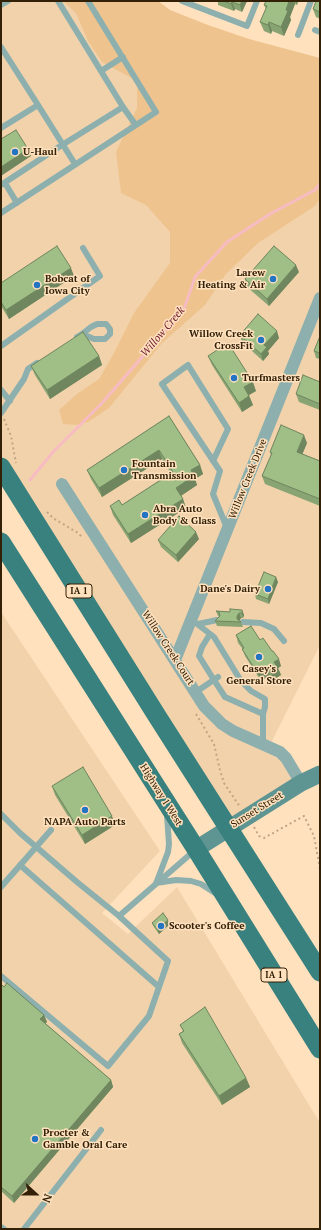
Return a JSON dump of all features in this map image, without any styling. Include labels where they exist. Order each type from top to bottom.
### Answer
[{"type":"main road","name":"IA 1","points":[[9,465],[228,828],[320,972]]},
{"type":"main road","name":"Highway 1 West","points":[[1,542],[196,849],[320,1049]]},
{"type":"street","name":"Willow Creek Drive","points":[[175,660],[195,622],[227,530],[320,298]]},
{"type":"street","name":"Willow Creek Court","points":[[62,484],[204,706],[222,724],[233,731],[280,752],[286,758],[301,783]]},
{"type":"street","name":"Sunset Street","points":[[196,849],[301,783],[320,774]]},
{"type":"lane","points":[[1,5],[8,1]]},
{"type":"lane","points":[[57,1],[135,124]]},
{"type":"lane","points":[[1,213],[135,124],[156,112],[88,1]]},
{"type":"lane","points":[[182,1],[247,26],[257,1]]},
{"type":"lane","points":[[298,34],[312,1]]},
{"type":"lane","points":[[1,47],[75,164]]},
{"type":"lane","points":[[101,71],[123,57]]},
{"type":"lane","points":[[1,128],[38,105]]},
{"type":"lane","points":[[17,202],[3,184],[62,145],[124,107]]},
{"type":"lane","points":[[1,346],[100,276],[83,248]]},
{"type":"lane","points":[[70,342],[82,334]]},
{"type":"lane","points":[[1,413],[24,379],[28,369],[40,361]]},
{"type":"lane","points":[[213,461],[228,429],[188,366],[162,384],[213,461],[220,471],[213,494],[227,530]]},
{"type":"lane","points":[[1,390],[10,401]]},
{"type":"lane","points":[[195,622],[218,620]]},
{"type":"lane","points":[[195,622],[217,640],[232,668],[241,680],[251,691],[265,699],[265,707],[262,714],[263,745]]},
{"type":"lane","points":[[243,622],[261,623],[274,629],[284,641]]},
{"type":"lane","points":[[210,634],[202,647],[199,656],[216,679],[225,697],[262,714]]},
{"type":"lane","points":[[196,692],[216,679]]},
{"type":"lane","points":[[156,883],[166,859],[169,844],[167,804]]},
{"type":"lane","points":[[1,814],[36,847],[119,916],[168,961],[149,1016],[108,1066],[1,976]]},
{"type":"lane","points":[[1,887],[51,830]]},
{"type":"lane","points":[[119,916],[196,849]]},
{"type":"lane","points":[[20,865],[159,987]]},
{"type":"lane","points":[[156,883],[176,880],[191,881],[201,884],[228,901]]},
{"type":"lane","points":[[24,1229],[101,1130]]},
{"type":"path","points":[[1,416],[5,421],[11,436],[9,465]]},
{"type":"path","points":[[44,510],[53,518],[78,532],[85,540]]},
{"type":"path","points":[[194,711],[214,744],[224,782],[259,836],[264,838],[304,816],[314,836],[320,869]]},
{"type":"shaded area","points":[[1,1],[129,1],[320,79],[320,645],[269,747],[301,783],[236,824],[1,454]]},
{"type":"shaded area","points":[[63,1],[158,1],[170,10],[208,25],[249,39],[320,58],[320,199],[315,206],[258,243],[226,274],[205,305],[162,343],[109,408],[88,422],[76,425],[63,424],[59,410],[77,394],[99,379],[134,313],[170,263],[170,232],[146,205],[121,193],[116,152],[137,108],[137,81],[102,62],[88,41],[76,13]]},
{"type":"shaded area","points":[[1,612],[160,851],[102,913],[128,934],[177,887],[320,1123],[320,1229],[1,1229]]},
{"type":"building","points":[[224,1],[242,1],[240,5],[232,2],[231,4]]},
{"type":"building","points":[[266,1],[289,1],[286,10],[288,11],[281,27],[269,22],[268,25],[260,22],[267,6],[264,5]]},
{"type":"building","points":[[316,1],[320,1],[320,12],[313,9]]},
{"type":"building","name":"U-Haul","points":[[16,130],[28,149],[1,167],[1,139]]},
{"type":"building","name":"Bobcat of Iowa City","points":[[57,246],[71,268],[6,310],[1,302],[1,283]]},
{"type":"building","name":"Larew Heating & Air","points":[[274,246],[296,265],[267,299],[245,279]]},
{"type":"building","name":"Willow Creek CrossFit","points":[[258,314],[277,331],[264,345],[267,347],[261,354],[240,335]]},
{"type":"building","points":[[83,332],[99,356],[47,390],[31,366]]},
{"type":"building","points":[[320,336],[320,353],[314,351]]},
{"type":"building","name":"Turfmasters","points":[[228,343],[253,382],[244,387],[249,396],[239,403],[208,356]]},
{"type":"building","points":[[303,375],[320,382],[320,404],[296,394]]},
{"type":"building","points":[[169,416],[200,465],[191,470],[194,476],[176,488],[183,499],[128,534],[110,506],[119,500],[122,505],[173,472],[159,450],[99,488],[87,470]]},
{"type":"building","points":[[281,425],[304,435],[297,452],[320,461],[320,499],[262,476],[272,453],[270,452]]},
{"type":"building","points":[[179,516],[196,532],[176,555],[158,540]]},
{"type":"building","name":"Dane's Dairy","points":[[264,572],[276,577],[268,599],[255,594]]},
{"type":"building","points":[[230,609],[242,610],[242,613],[239,613],[237,616],[237,619],[241,622],[215,621],[220,616],[219,612],[216,611],[230,612]]},
{"type":"building","name":"Casey's General Store","points":[[251,626],[260,640],[263,638],[279,659],[274,662],[278,668],[271,673],[268,668],[258,674],[242,649],[244,648],[236,635]]},
{"type":"building","name":"NAPA Auto Parts","points":[[83,767],[112,816],[82,835],[52,786]]},
{"type":"building","points":[[163,913],[168,920],[157,929],[152,923]]},
{"type":"building","name":"Procter & Gamble Oral Care","points":[[7,983],[44,1015],[40,1019],[111,1080],[12,1196],[1,1187],[1,984],[4,987]]},
{"type":"building","points":[[205,1007],[246,1078],[219,1096],[179,1034],[184,1031],[180,1025]]},
{"type":"waterway","name":"Willow Creek","points":[[30,480],[53,452],[102,403],[184,309],[195,277],[227,242],[270,214],[315,190],[320,184]]},
{"type":"place","name":"U-Haul","points":[[15,152]]},
{"type":"place","name":"Larew Heating & Air","points":[[273,279]]},
{"type":"place","name":"Bobcat of Iowa City","points":[[37,285]]},
{"type":"place","name":"Willow Creek CrossFit","points":[[261,340]]},
{"type":"place","name":"Turfmasters","points":[[234,378]]},
{"type":"place","name":"Fountain Transmission","points":[[124,470]]},
{"type":"place","name":"Abra Auto Body & Glass","points":[[145,515]]},
{"type":"place","name":"Dane's Dairy","points":[[268,589]]},
{"type":"place","name":"Casey's General Store","points":[[259,657]]},
{"type":"place","name":"NAPA Auto Parts","points":[[85,810]]},
{"type":"place","name":"Scooter's Coffee","points":[[161,926]]},
{"type":"place","name":"Procter & Gamble Oral Care","points":[[35,1139]]}]
